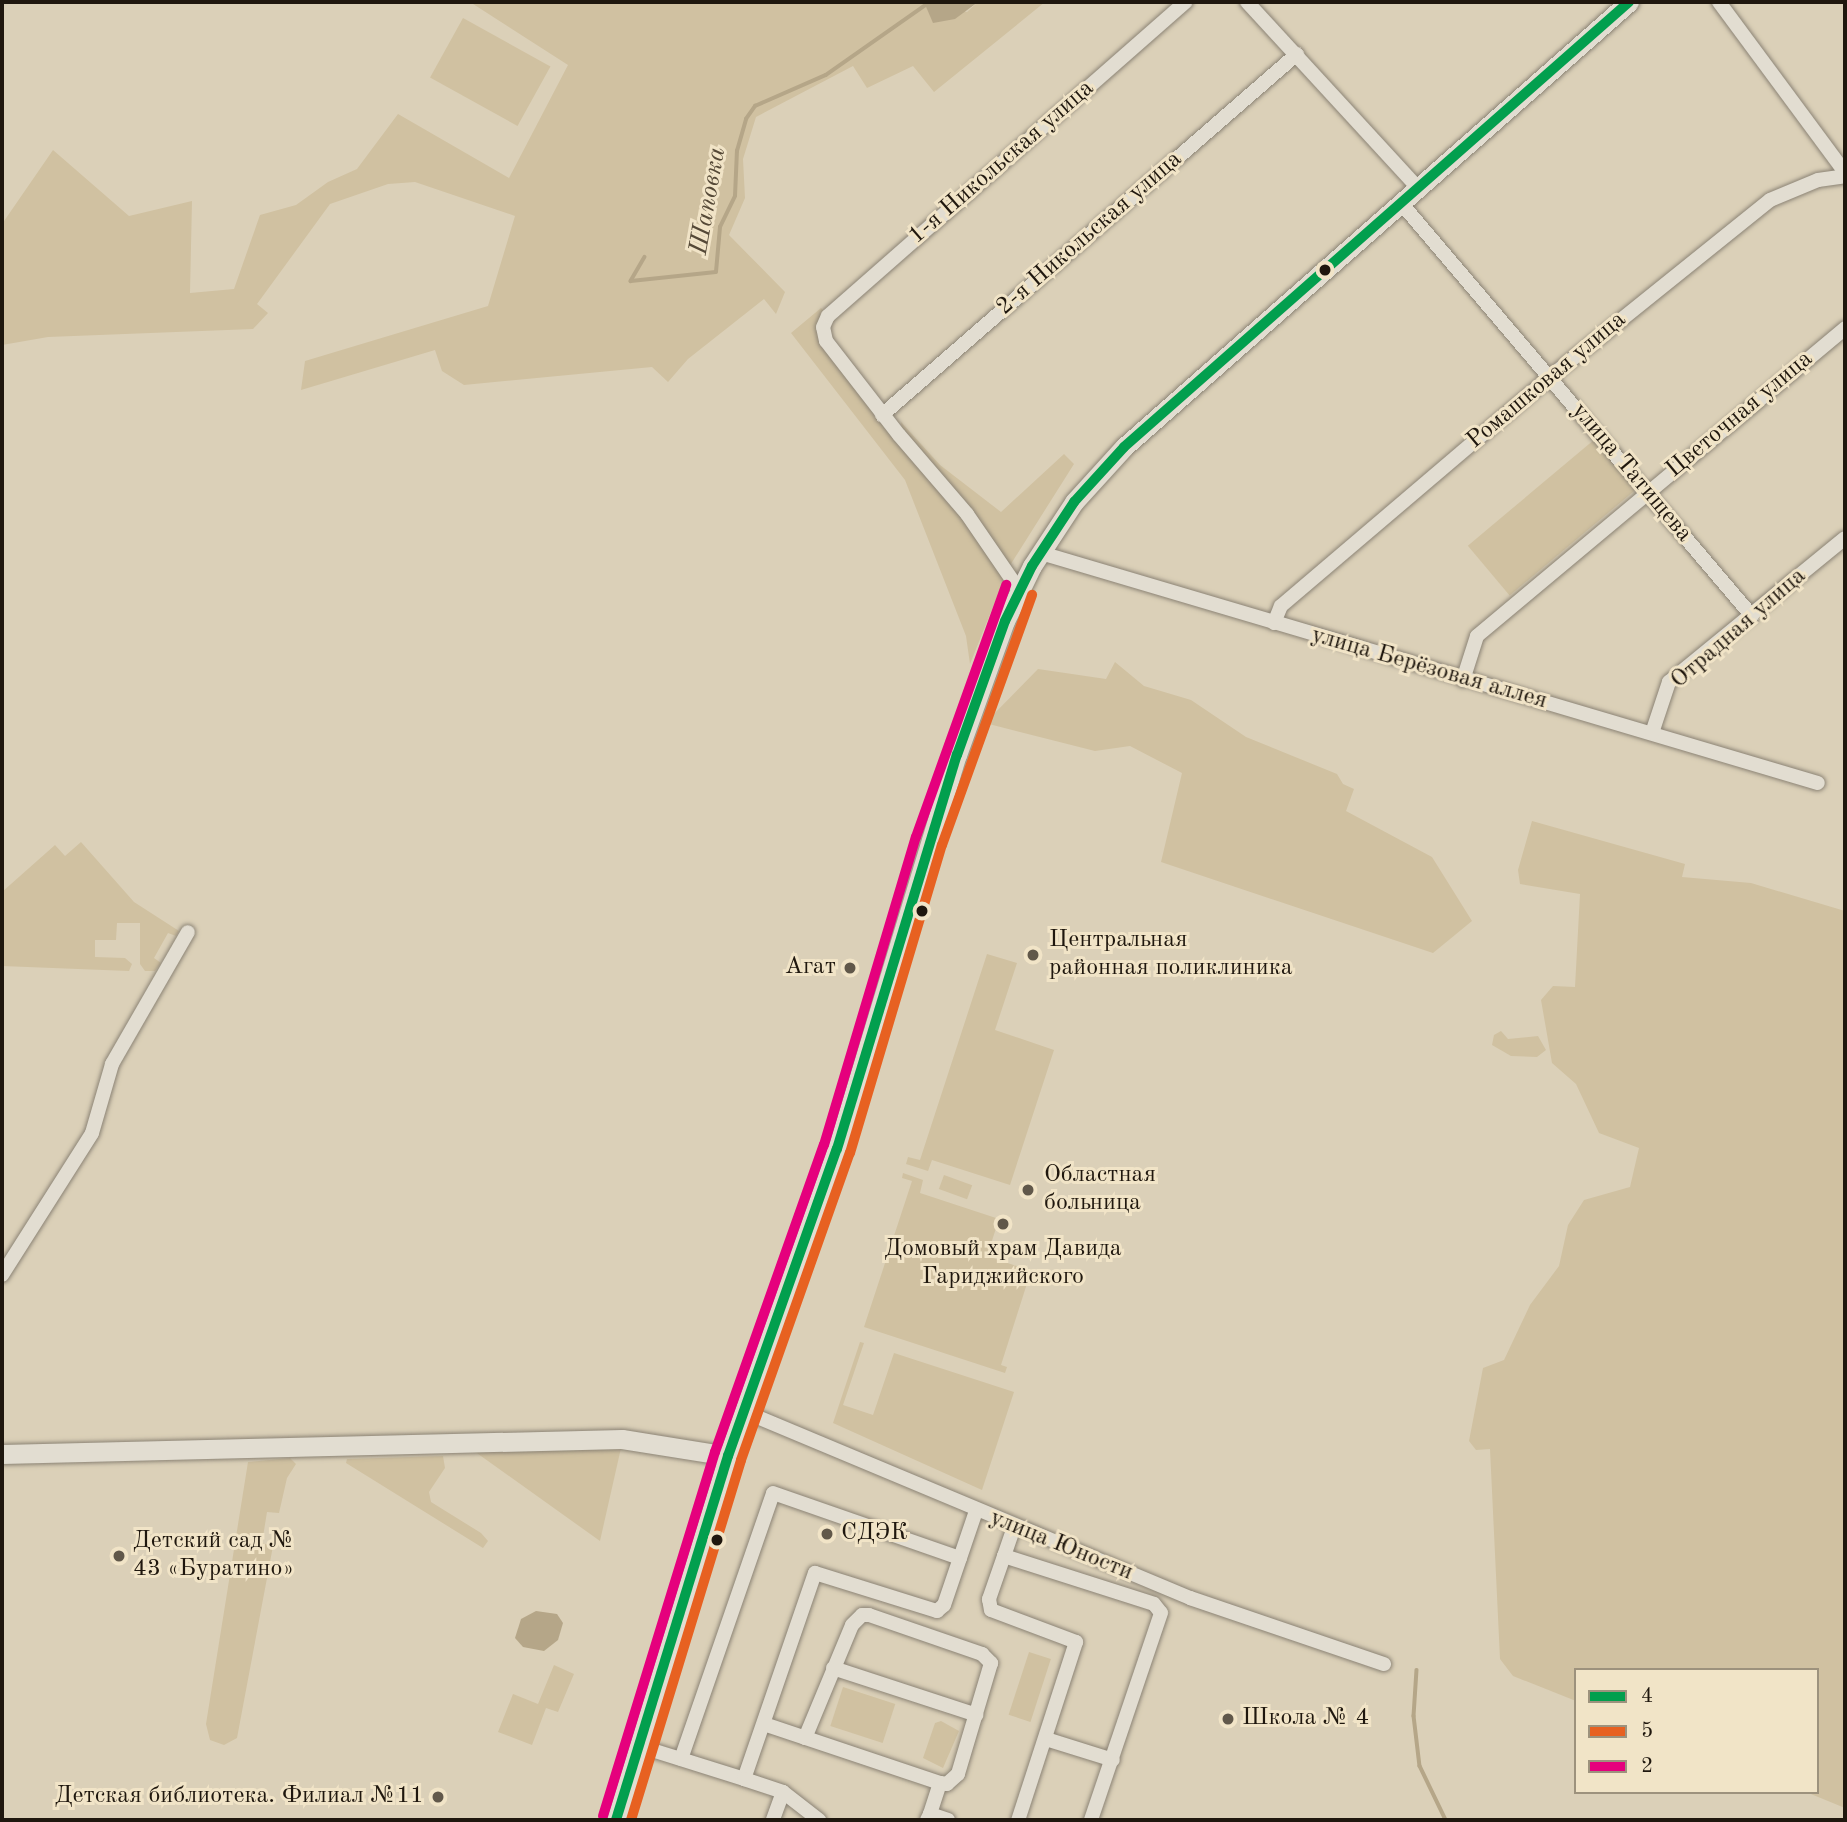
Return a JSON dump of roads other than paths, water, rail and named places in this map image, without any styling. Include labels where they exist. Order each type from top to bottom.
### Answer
[{"type":"street","name":"1-я Никольская улица","points":[[882,415],[826,341],[823,327],[828,316],[1186,2]]},
{"type":"street","points":[[1247,2],[1418,188]]},
{"type":"street","points":[[616,1820],[728,1456],[837,1149],[961,745],[1019,590],[1083,491],[1124,447],[1629,2]]},
{"type":"street","points":[[1719,2],[1845,174]]},
{"type":"street","name":"2-я Никольская улица","points":[[882,415],[1297,54]]},
{"type":"street","name":"Ромашковая улица","points":[[1274,623],[1281,606],[1550,377],[1770,200],[1818,180],[1845,174]]},
{"type":"street","name":"улица Татищева","points":[[1401,203],[1752,616]]},
{"type":"street","name":"Цветочная улица","points":[[1463,680],[1476,636],[1845,328]]},
{"type":"street","points":[[882,415],[967,514],[1019,590]]},
{"type":"street","name":"Отрадная улица","points":[[1651,733],[1669,682],[1845,538]]},
{"type":"street","name":"улица Берёзовая аллея","points":[[1041,553],[1818,783]]},
{"type":"street","points":[[2,1275],[92,1133],[112,1064],[188,932]]},
{"type":"street","name":"улица Юности","points":[[743,1411],[1014,1527],[1278,1631],[1384,1664]]},
{"type":"street","points":[[2,1454],[622,1439],[728,1456]]},
{"type":"street","points":[[681,1759],[774,1493],[960,1558]]},
{"type":"street","points":[[744,1779],[815,1573],[929,1612],[944,1605],[976,1511]]},
{"type":"street","points":[[1014,1527],[989,1600],[991,1610],[1076,1642],[1018,1820]]},
{"type":"street","points":[[1004,1556],[1160,1609],[1161,1618],[1091,1820]]},
{"type":"street","points":[[764,1724],[805,1738],[940,1783],[947,1784],[958,1774],[992,1671],[988,1658],[869,1615],[862,1615],[852,1625],[805,1738]]},
{"type":"street","points":[[833,1668],[977,1715]]},
{"type":"street","points":[[1045,1739],[1112,1760]]},
{"type":"street","points":[[639,1746],[783,1792],[819,1820]]},
{"type":"street","points":[[940,1783],[929,1817],[948,1820]]},
{"type":"street","points":[[773,1820],[783,1792]]},
{"type":"waterway","name":"Шаповка","points":[[645,257],[631,281],[716,272],[720,227],[735,196],[737,151],[746,119],[755,106],[826,75],[930,2]]},
{"type":"waterway","points":[[1417,1670],[1414,1716],[1420,1766],[1446,1820]]},
{"type":"place","name":"Центральная районная поликлиника","points":[[1033,955]]},
{"type":"place","name":"Агат","points":[[850,968]]},
{"type":"place","name":"Областная больница","points":[[1028,1190]]},
{"type":"place","name":"Домовый храм Давида Гариджийского","points":[[1003,1224]]},
{"type":"place","name":"СДЭК","points":[[827,1534]]},
{"type":"place","name":"Детский сад № 43 «Буратино»","points":[[119,1556]]},
{"type":"place","name":"Школа № 4","points":[[1228,1719]]},
{"type":"place","name":"Детская библиотека. Филиал №11","points":[[438,1797]]}]
